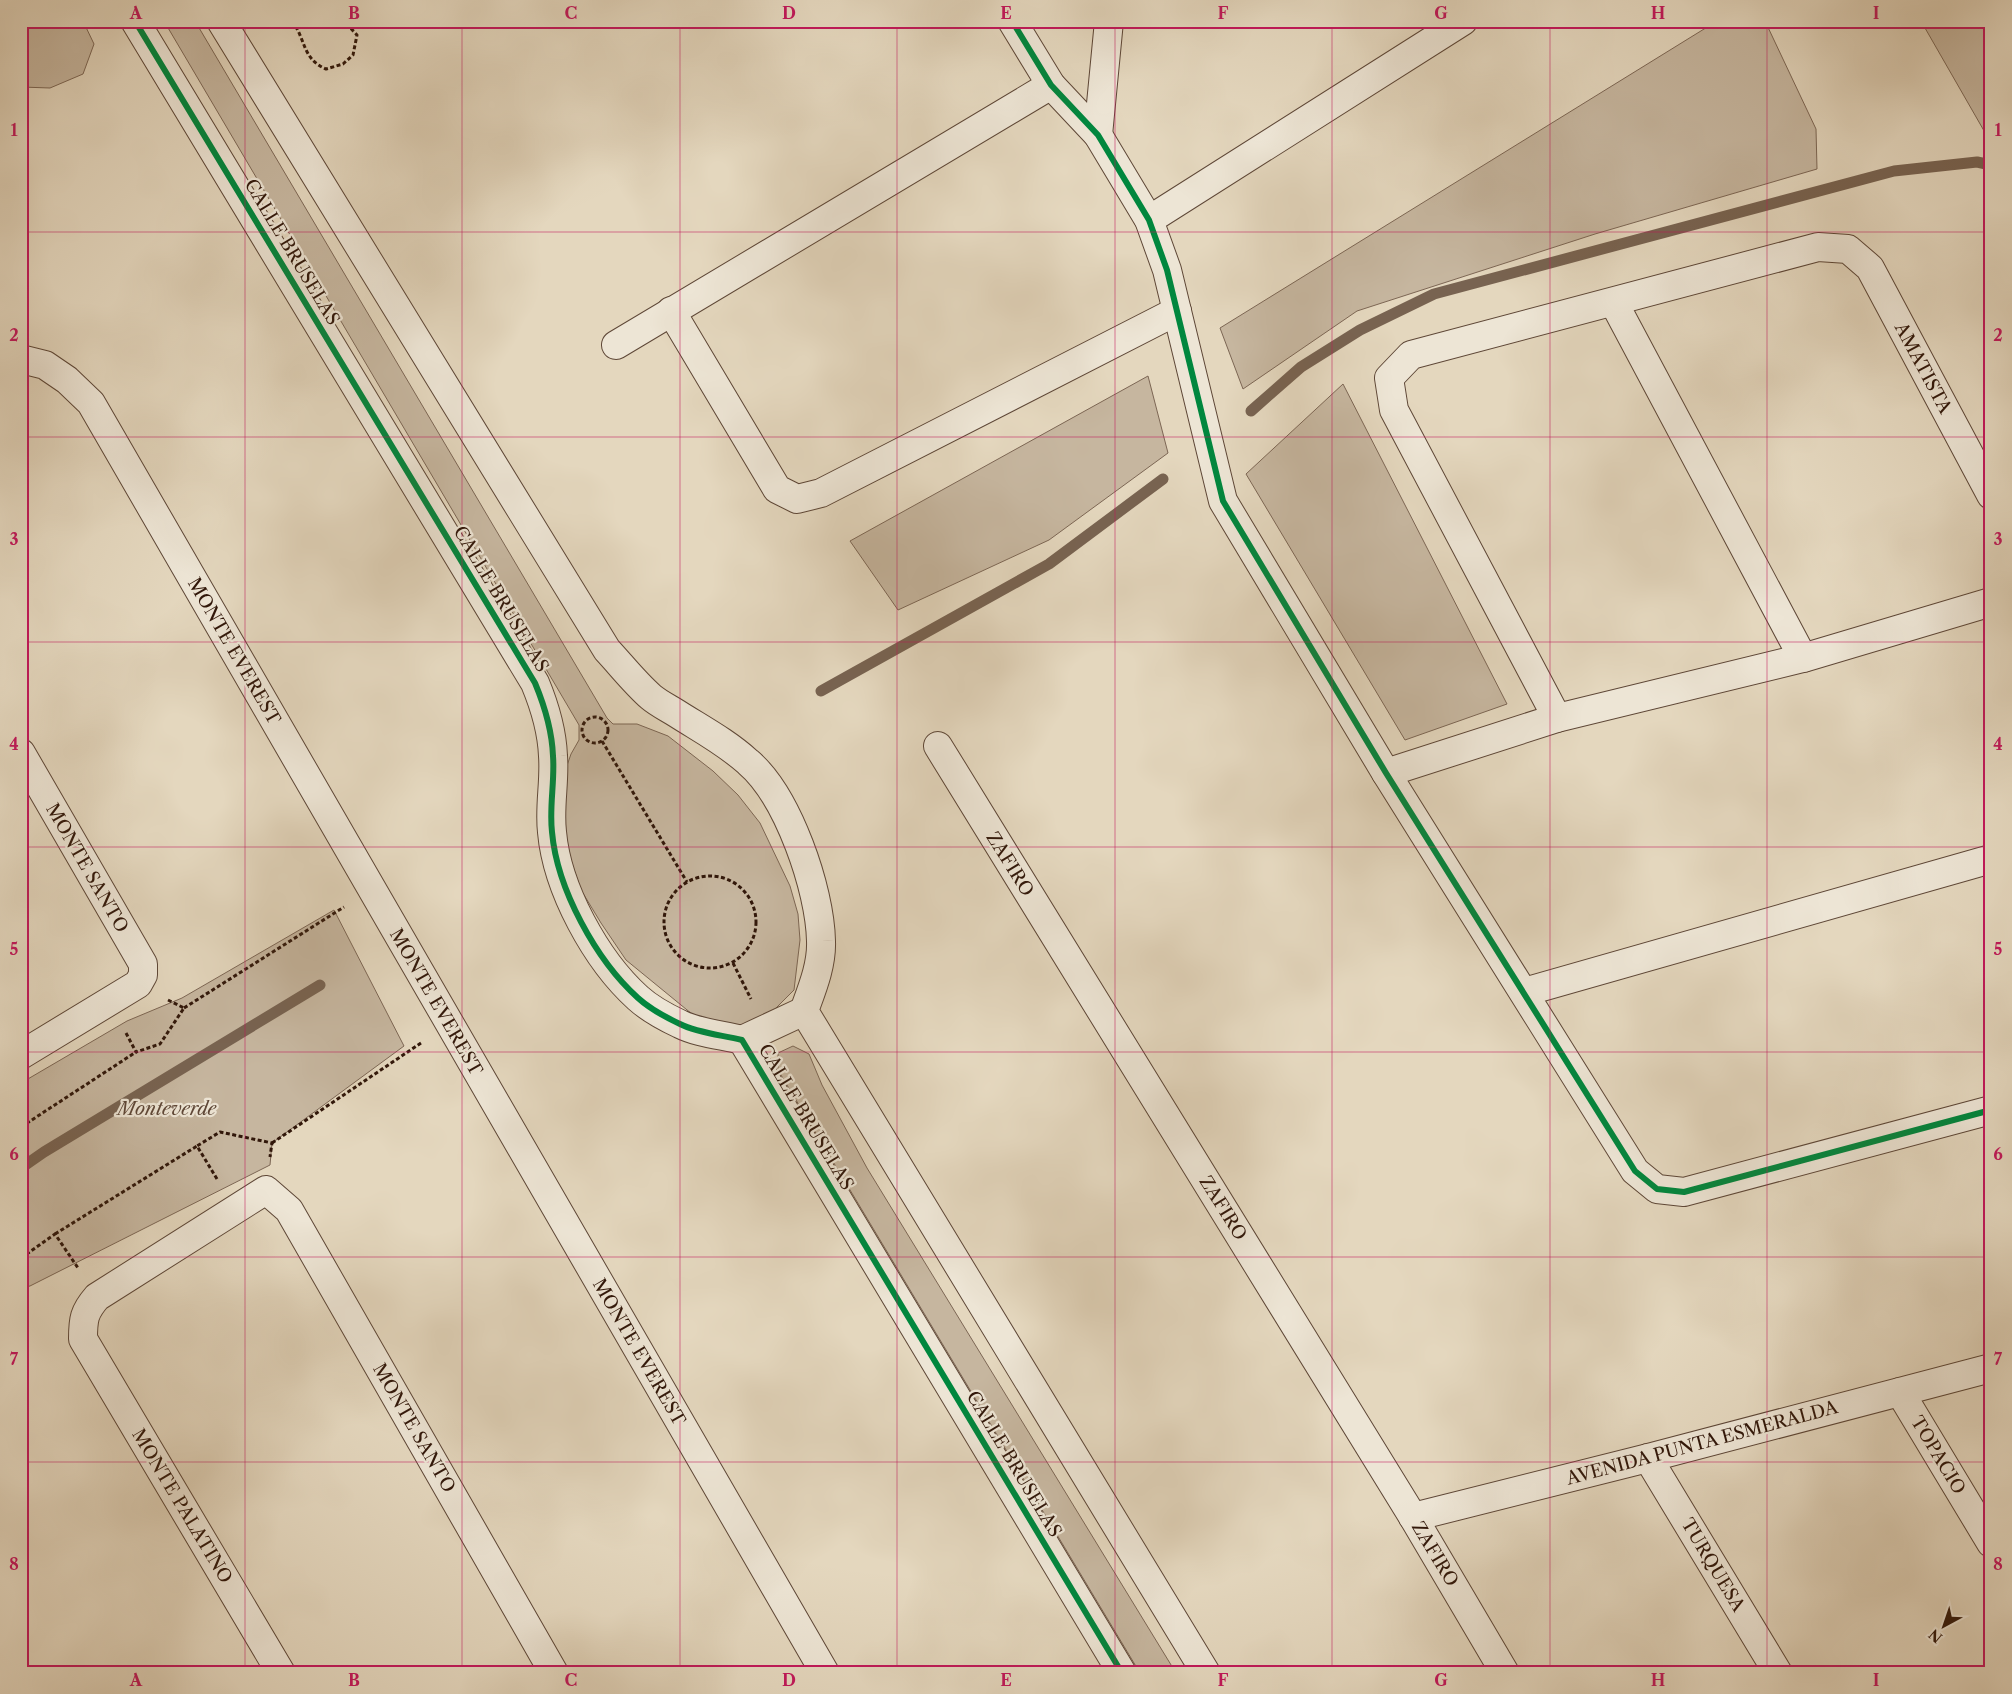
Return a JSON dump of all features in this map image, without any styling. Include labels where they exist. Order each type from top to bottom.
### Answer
[{"type":"street","name":"CALLE BRUSELAS","points":[[135,21],[535,683],[552,734],[554,758],[551,789],[552,832],[559,873],[571,901],[600,955],[639,999],[660,1013],[681,1025],[742,1040],[1122,1673]]},
{"type":"street","points":[[222,21],[607,650],[651,697],[724,742],[750,763],[769,785],[791,824],[806,860],[818,913],[821,942],[818,967],[804,1011],[742,1040]]},
{"type":"street","points":[[1012,21],[1051,85],[1098,135],[1149,220],[1167,270],[1223,501],[1386,772],[1635,1171],[1657,1189],[1684,1192],[1991,1110]]},
{"type":"street","points":[[1098,135],[1109,21]]},
{"type":"street","points":[[1149,220],[1463,21]]},
{"type":"street","points":[[616,345],[1051,85]]},
{"type":"street","name":"AMATISTA","points":[[1614,303],[1818,247],[1848,249],[1870,268],[1991,494]]},
{"type":"street","points":[[1557,718],[1394,410],[1389,378],[1411,356],[1614,303],[1803,658]]},
{"type":"street","points":[[672,311],[778,489],[797,499],[821,493],[1177,311]]},
{"type":"street","name":"MONTE EVEREST","points":[[21,359],[45,365],[68,380],[91,404],[824,1673]]},
{"type":"street","points":[[1386,772],[1557,718],[1803,658],[1991,602]]},
{"type":"street","name":"ZAFIRO","points":[[938,746],[1413,1517],[1505,1673]]},
{"type":"street","name":"MONTE SANTO","points":[[21,753],[143,964],[143,975],[138,984]]},
{"type":"street","points":[[1524,992],[1991,859]]},
{"type":"street","points":[[21,1055],[110,1003],[138,984]]},
{"type":"street","points":[[804,1011],[1206,1673]]},
{"type":"street","points":[[97,1297],[266,1190]]},
{"type":"street","name":"MONTE SANTO","points":[[266,1190],[289,1210],[554,1673]]},
{"type":"street","name":"MONTE PALATINO","points":[[97,1297],[87,1309],[83,1323],[83,1339],[281,1673]]},
{"type":"street","name":"AVENIDA PUNTA ESMERALDA","points":[[1413,1517],[1648,1458],[1991,1368]]},
{"type":"street","name":"TOPACIO","points":[[1900,1392],[1991,1543]]},
{"type":"street","name":"TURQUESA","points":[[1648,1458],[1778,1673]]},
{"type":"path","points":[[292,21],[311,59],[318,66],[326,69],[343,64],[353,55],[356,35],[344,21]]},
{"type":"path","points":[[596,716],[607,723],[609,731],[606,739],[602,741],[598,743],[589,741],[583,735],[582,726],[588,719],[596,716]]},
{"type":"path","points":[[602,741],[687,882]]},
{"type":"path","points":[[715,876],[730,880],[742,888],[751,900],[756,913],[757,928],[753,943],[745,954],[733,964],[717,969],[701,968],[686,962],[674,952],[666,938],[663,922],[667,906],[674,892],[687,882],[700,877],[715,876]]},
{"type":"path","points":[[21,1127],[136,1052],[160,1044],[184,1008],[372,890]]},
{"type":"path","points":[[138,984],[184,1008]]},
{"type":"path","points":[[110,1003],[136,1052]]},
{"type":"path","points":[[21,1258],[55,1234],[220,1132],[272,1143],[449,1024]]},
{"type":"path","points":[[266,1190],[272,1143]]},
{"type":"path","points":[[197,1146],[236,1210]]},
{"type":"path","points":[[55,1234],[97,1297]]},
{"type":"green space","points":[[21,21],[83,21],[94,44],[83,74],[50,88],[21,87]]},
{"type":"green space","points":[[164,21],[195,21],[607,718],[613,724],[637,724],[668,736],[713,771],[738,795],[760,823],[790,886],[798,914],[800,940],[794,990],[768,1016],[742,1025],[721,1023],[692,1014],[626,960],[601,923],[581,890],[567,849],[562,813],[562,780],[571,754],[579,740],[579,725]]},
{"type":"green space","points":[[1717,21],[1765,21],[1816,129],[1817,169],[1595,234],[1357,311],[1243,389],[1220,328]]},
{"type":"green space","points":[[1921,21],[1991,21],[1991,143]]},
{"type":"green space","points":[[1148,376],[1168,453],[1049,540],[898,610],[850,541]]},
{"type":"green space","points":[[1343,384],[1507,704],[1405,740],[1246,474]]},
{"type":"green space","name":"Monteverde","points":[[334,910],[404,1046],[272,1143],[270,1165],[30,1286],[21,1288],[21,1083],[127,1021],[182,998]]},
{"type":"green space","points":[[793,1046],[809,1054],[822,1085],[867,1168],[1176,1673],[1140,1673],[778,1070],[778,1053]]},
{"type":"waterway","points":[[1251,411],[1301,367],[1360,330],[1434,294],[1894,171],[1977,162],[1991,165]]},
{"type":"waterway","points":[[821,691],[1049,564],[1163,479]]},
{"type":"waterway","points":[[21,1168],[44,1152],[320,985]]},
{"type":"cycle path","points":[[135,21],[535,683],[542,701],[551,737],[553,765],[551,823],[555,854],[570,900],[594,944],[622,982],[652,1009],[687,1027],[742,1040],[1122,1673]]},
{"type":"cycle path","points":[[1012,21],[1051,85],[1098,135],[1149,220],[1167,270],[1223,501],[1386,773],[1635,1171],[1657,1189],[1684,1192],[1991,1110]]}]
